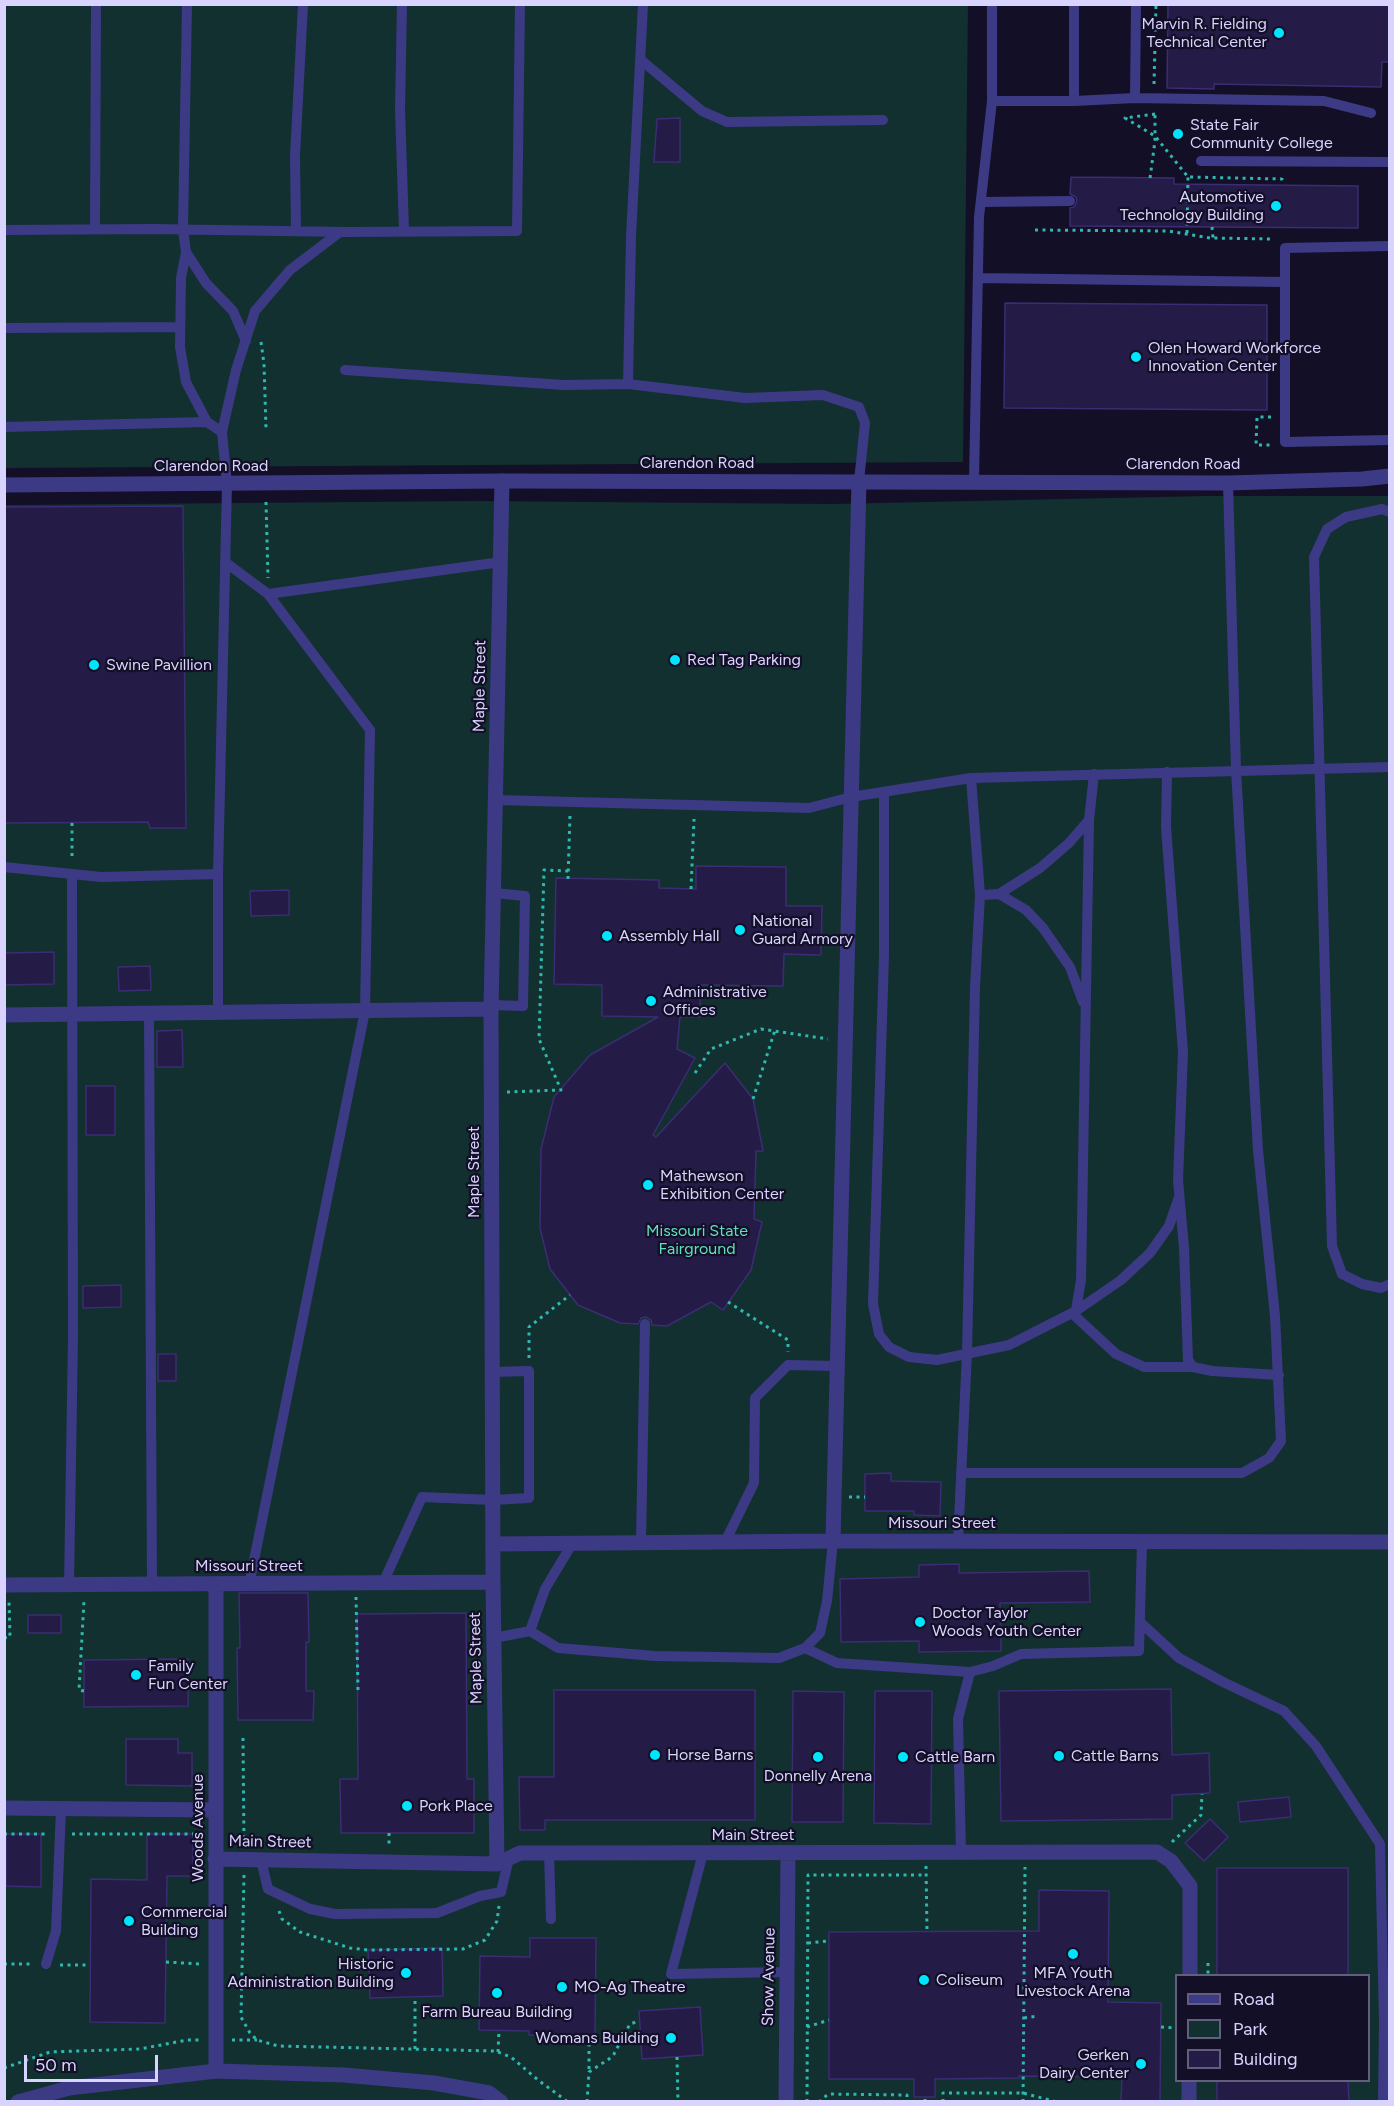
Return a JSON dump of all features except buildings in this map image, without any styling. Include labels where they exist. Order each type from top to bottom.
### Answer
[{"type":"street","name":"Clarendon Road","points":[[4,484],[502,481],[1228,483],[1362,479],[1389,476]]},
{"type":"street","name":"Maple Street","points":[[502,481],[491,1092],[493,1582],[503,1861]]},
{"type":"street","points":[[833,1541],[859,482]]},
{"type":"street","points":[[4,1015],[365,1011],[491,1007]]},
{"type":"street","name":"Missouri Street","points":[[494,1544],[833,1541],[1389,1542]]},
{"type":"street","name":"Missouri Street","points":[[6,1585],[493,1582]]},
{"type":"street","name":"Woods Avenue","points":[[216,1585],[216,2071]]},
{"type":"street","points":[[4,1808],[216,1810]]},
{"type":"street","name":"Main Street","points":[[215,1859],[503,1861],[520,1853],[1156,1852],[1172,1861],[1190,1886],[1190,1974]]},
{"type":"street","name":"Show Avenue","points":[[786,2102],[788,1853]]},
{"type":"street","points":[[18,2102],[69,2088],[216,2071],[345,2075],[434,2083],[489,2093],[501,2102]]},
{"type":"street","points":[[1189,2082],[1189,2102]]},
{"type":"lane","points":[[95,229],[96,4]]},
{"type":"lane","points":[[187,4],[183,229],[186,252],[181,278],[180,347],[186,382],[207,422],[222,432]]},
{"type":"lane","points":[[296,231],[295,156],[303,4]]},
{"type":"lane","points":[[402,4],[400,109],[404,231]]},
{"type":"lane","points":[[4,230],[516,231],[520,4]]},
{"type":"lane","points":[[628,384],[632,237],[644,4]]},
{"type":"lane","points":[[974,481],[981,202],[992,101],[992,4]]},
{"type":"lane","points":[[1074,4],[1074,101]]},
{"type":"lane","points":[[1135,98],[1136,4]]},
{"type":"lane","points":[[641,60],[702,111],[727,122],[883,120]]},
{"type":"lane","points":[[992,101],[1135,98],[1324,101],[1371,113]]},
{"type":"lane","points":[[1201,161],[1389,162]]},
{"type":"lane","points":[[981,202],[1070,201]]},
{"type":"lane","points":[[218,1012],[218,874],[227,484],[222,432],[236,370],[255,311],[290,270],[340,232]]},
{"type":"lane","points":[[1389,246],[1285,248],[1285,442],[1389,440]]},
{"type":"lane","points":[[186,252],[206,283],[232,311],[246,341]]},
{"type":"lane","points":[[978,278],[1285,282]]},
{"type":"lane","points":[[4,328],[180,327]]},
{"type":"lane","points":[[345,370],[564,385],[628,384],[745,398],[823,395],[859,407],[865,423],[859,482]]},
{"type":"lane","points":[[4,427],[207,422]]},
{"type":"lane","points":[[962,1473],[1242,1473],[1269,1458],[1281,1441],[1275,1316],[1258,1150],[1236,770],[1228,483]]},
{"type":"lane","points":[[1389,512],[1382,509],[1346,517],[1327,529],[1314,557],[1332,1246],[1342,1274],[1362,1284],[1381,1288],[1389,1284]]},
{"type":"lane","points":[[225,562],[268,594],[370,730],[365,1011],[249,1584]]},
{"type":"lane","points":[[268,594],[501,562]]},
{"type":"lane","points":[[496,800],[809,808],[851,797],[971,778],[1389,767]]},
{"type":"lane","points":[[1167,772],[1166,826],[1183,1052],[1178,1180],[1184,1248],[1188,1360],[1193,1366]]},
{"type":"lane","points":[[1094,774],[1089,820],[1081,1280],[1075,1316],[1116,1354],[1144,1367],[1193,1366],[1212,1371],[1279,1376]]},
{"type":"lane","points":[[958,1541],[966,1353],[975,987],[980,895],[971,778]]},
{"type":"lane","points":[[884,792],[884,956],[873,1304],[879,1334],[889,1347],[909,1357],[937,1360],[1009,1345],[1076,1311],[1121,1280],[1150,1253],[1169,1226],[1179,1197]]},
{"type":"lane","points":[[980,895],[999,894],[1040,868],[1069,843],[1089,820]]},
{"type":"lane","points":[[4,867],[101,877],[218,874]]},
{"type":"lane","points":[[69,1585],[73,1336],[72,874]]},
{"type":"lane","points":[[491,1007],[523,1006],[525,896],[494,893]]},
{"type":"lane","points":[[999,894],[1026,910],[1044,928],[1070,967],[1085,1008]]},
{"type":"lane","points":[[149,1013],[152,1585]]},
{"type":"lane","points":[[641,1543],[645,1324]]},
{"type":"lane","points":[[725,1542],[754,1484],[755,1398],[788,1365],[837,1366]]},
{"type":"lane","points":[[383,1583],[422,1497],[493,1500],[529,1498],[529,1371],[493,1372]]},
{"type":"lane","points":[[494,1638],[530,1631],[558,1648],[655,1656],[779,1658],[805,1648],[820,1633],[827,1601],[833,1541]]},
{"type":"lane","points":[[805,1648],[837,1663],[970,1672],[993,1666],[1022,1654],[1139,1651],[1142,1542]]},
{"type":"lane","points":[[530,1631],[545,1589],[572,1544]]},
{"type":"lane","points":[[1140,1622],[1179,1658],[1223,1683],[1284,1710],[1316,1746],[1380,1844],[1384,2023],[1383,2102]]},
{"type":"lane","points":[[961,1853],[958,1719],[970,1672]]},
{"type":"lane","points":[[46,1965],[56,1931],[61,1809]]},
{"type":"lane","points":[[549,1853],[551,1919]]},
{"type":"lane","points":[[703,1853],[671,1974],[787,1972]]},
{"type":"lane","points":[[261,1860],[268,1889],[310,1909],[335,1914],[437,1913],[480,1896],[501,1892],[503,1861]]},
{"type":"lane","points":[[1381,1884],[1389,1871]]},
{"type":"path","points":[[1155,114],[1125,118],[1155,136]]},
{"type":"path","points":[[1035,230],[1168,231],[1187,234],[1188,177]]},
{"type":"path","points":[[1282,179],[1282,185]]},
{"type":"path","points":[[1212,227],[1213,238]]},
{"type":"path","points":[[255,311],[264,364],[266,428]]},
{"type":"path","points":[[266,502],[268,594]]},
{"type":"path","points":[[568,879],[571,802]]},
{"type":"path","points":[[691,889],[695,805]]},
{"type":"path","points":[[72,823],[72,874]]},
{"type":"path","points":[[491,1092],[561,1090],[539,1039],[544,870],[568,871]]},
{"type":"path","points":[[695,1073],[711,1049],[760,1029],[845,1041]]},
{"type":"path","points":[[753,1099],[775,1030]]},
{"type":"path","points":[[529,1371],[529,1327],[570,1294]]},
{"type":"path","points":[[728,1302],[788,1340],[788,1365]]},
{"type":"path","points":[[356,1584],[358,1690]]},
{"type":"path","points":[[4,1638],[10,1637],[6,1585]]},
{"type":"path","points":[[84,1691],[80,1690],[85,1585]]},
{"type":"path","points":[[243,1738],[244,1859],[241,2016],[250,2033],[257,2040]]},
{"type":"path","points":[[4,1834],[215,1834]]},
{"type":"path","points":[[1023,2102],[1025,1852]]},
{"type":"path","points":[[926,1853],[927,1932]]},
{"type":"path","points":[[807,2102],[808,1875],[926,1875]]},
{"type":"path","points":[[268,1889],[282,1919],[300,1932],[327,1942],[368,1950],[463,1948],[485,1940],[496,1921],[501,1892]]},
{"type":"path","points":[[808,1944],[829,1941]]},
{"type":"path","points":[[166,1962],[215,1965]]},
{"type":"path","points":[[415,1997],[415,2049]]},
{"type":"path","points":[[1024,2018],[1038,2016]]},
{"type":"path","points":[[807,2027],[829,2020]]},
{"type":"path","points":[[589,2072],[614,2054],[630,2024],[639,2021]]},
{"type":"path","points":[[1161,2027],[1175,2028]]},
{"type":"path","points":[[498,2052],[499,2031]]},
{"type":"path","points":[[587,2102],[588,2036]]},
{"type":"path","points":[[4,2068],[50,2052],[140,2049],[187,2040],[257,2040],[278,2046],[498,2052],[511,2057],[568,2102]]},
{"type":"path","points":[[677,2057],[678,2102]]},
{"type":"path","points":[[943,2102],[943,2093],[1023,2093],[1058,2102]]},
{"type":"path","points":[[819,2102],[828,2094],[862,2094],[907,2095],[907,2102]]},
{"type":"green space","points":[[4,5],[968,5],[963,462],[5,468]]},
{"type":"green space","name":"Missouri State Fairground","points":[[1206,496],[1389,496],[1389,2101],[5,2101],[4,505],[475,501],[832,504]]},
{"type":"place","name":"Marvin R. Fielding Technical Center","points":[[1279,33]]},
{"type":"place","name":"State Fair Community College","points":[[1178,134]]},
{"type":"place","name":"Automotive Technology Building","points":[[1276,206]]},
{"type":"place","name":"Olen Howard Workforce Innovation Center","points":[[1136,357]]},
{"type":"place","name":"Red Tag Parking","points":[[675,660]]},
{"type":"place","name":"Swine Pavillion","points":[[94,665]]},
{"type":"place","name":"National Guard Armory","points":[[740,930]]},
{"type":"place","name":"Assembly Hall","points":[[607,936]]},
{"type":"place","name":"Administrative Offices","points":[[651,1001]]},
{"type":"place","name":"Mathewson Exhibition Center","points":[[648,1185]]},
{"type":"place","name":"Doctor Taylor Woods Youth Center","points":[[920,1622]]},
{"type":"place","name":"Family Fun Center","points":[[136,1675]]},
{"type":"place","name":"Horse Barns","points":[[655,1755]]},
{"type":"place","name":"Cattle Barns","points":[[1059,1756]]},
{"type":"place","name":"Donnelly Arena","points":[[818,1757]]},
{"type":"place","name":"Cattle Barn","points":[[903,1757]]},
{"type":"place","name":"Pork Place","points":[[407,1806]]},
{"type":"place","name":"Commercial Building","points":[[129,1921]]},
{"type":"place","name":"MFA Youth Livestock Arena","points":[[1073,1954]]},
{"type":"place","name":"Historic Administration Building","points":[[406,1973]]},
{"type":"place","name":"Coliseum","points":[[924,1980]]},
{"type":"place","name":"MO-Ag Theatre","points":[[562,1987]]},
{"type":"place","name":"Farm Bureau Building","points":[[497,1993]]},
{"type":"place","name":"Womans Building","points":[[671,2038]]},
{"type":"place","name":"Gerken Dairy Center","points":[[1141,2064]]}]
